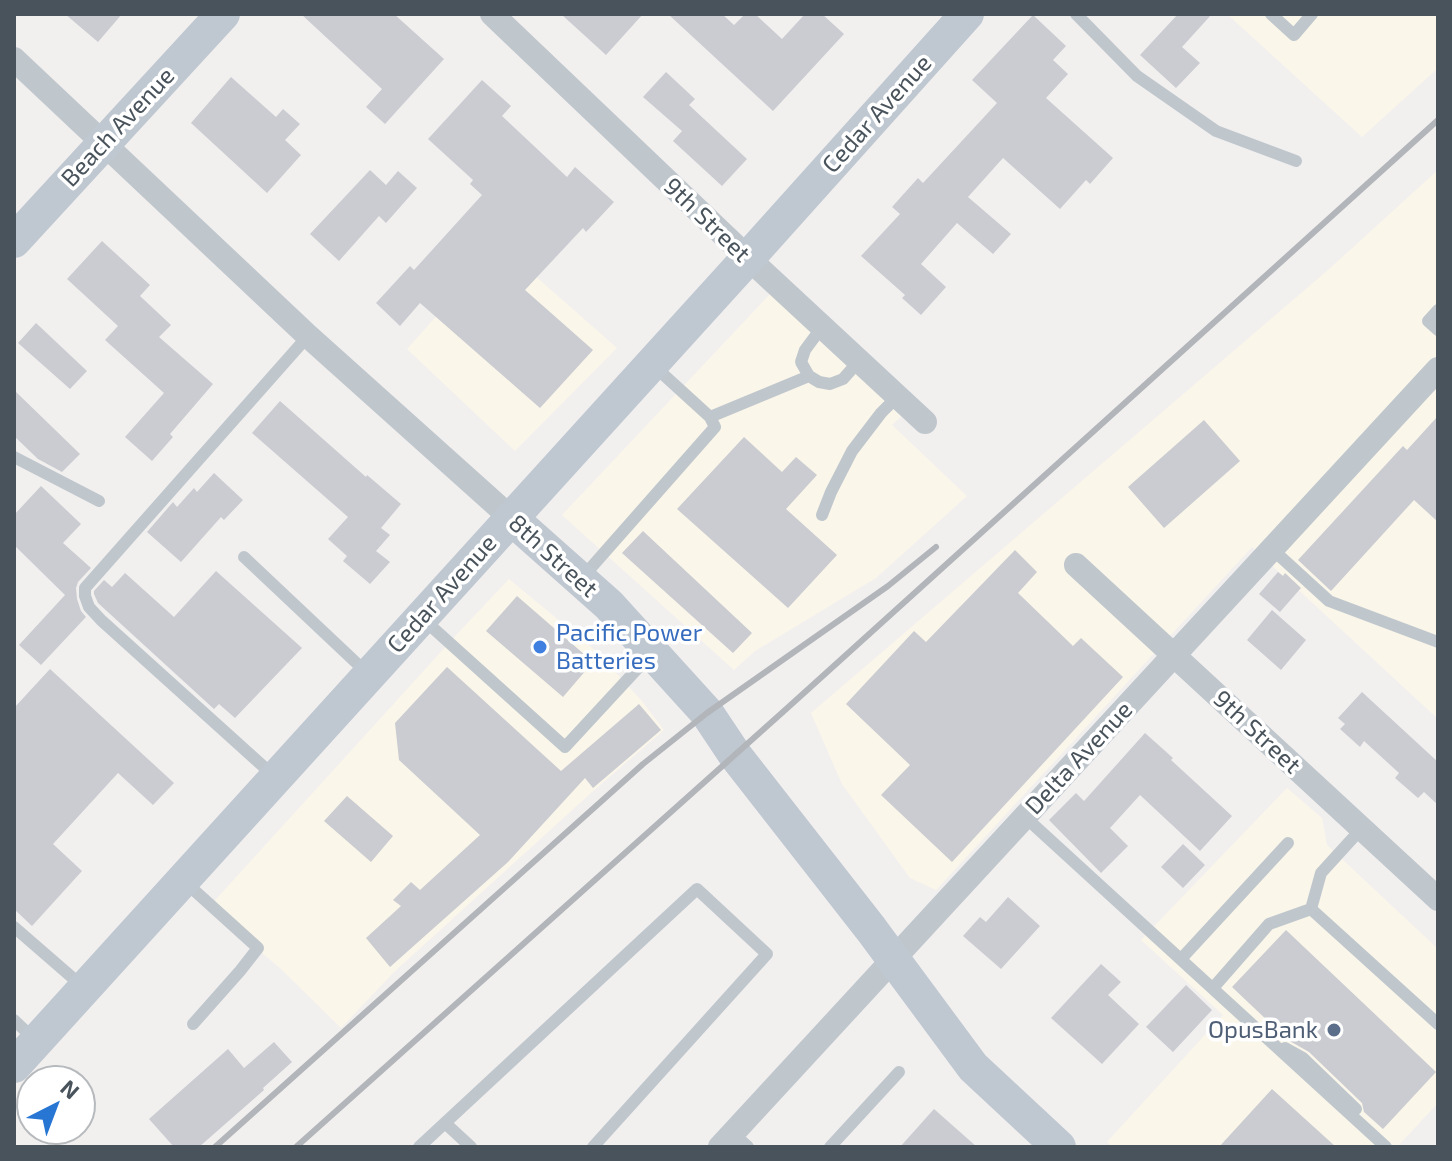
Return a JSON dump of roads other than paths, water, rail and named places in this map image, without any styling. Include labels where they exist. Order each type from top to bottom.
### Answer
[{"type":"street","name":"Beach Avenue","points":[[14,241],[223,14]]},
{"type":"street","name":"9th Street","points":[[492,14],[925,422]]},
{"type":"street","name":"Cedar Avenue","points":[[21,1043],[85,988],[967,14]]},
{"type":"street","name":"8th Street","points":[[14,59],[308,336],[609,605],[707,713],[735,755],[973,1067],[1059,1147]]},
{"type":"street","name":"Delta Avenue","points":[[734,1142],[894,960],[1438,369]]},
{"type":"street","name":"9th Street","points":[[1076,565],[1438,899]]},
{"type":"lane","points":[[1076,14],[1137,76],[1216,131],[1296,161]]},
{"type":"lane","points":[[1271,14],[1294,35],[1312,14]]},
{"type":"lane","points":[[1438,310],[1428,321],[1438,330]]},
{"type":"lane","points":[[822,327],[805,350],[801,362],[809,376],[830,384],[843,379],[859,361]]},
{"type":"lane","points":[[275,778],[101,620],[89,607],[85,588],[308,336]]},
{"type":"lane","points":[[580,580],[715,427],[710,417],[651,364]]},
{"type":"lane","points":[[710,417],[809,376]]},
{"type":"lane","points":[[822,515],[852,451],[897,397]]},
{"type":"lane","points":[[14,457],[99,501]]},
{"type":"lane","points":[[1272,549],[1329,601],[1438,642]]},
{"type":"lane","points":[[244,557],[368,675]]},
{"type":"lane","points":[[421,617],[565,747],[652,653]]},
{"type":"lane","points":[[1025,817],[1262,1034],[1303,1058],[1370,1122],[1384,1145]]},
{"type":"lane","points":[[1311,909],[1321,873],[1362,828]]},
{"type":"lane","points":[[1181,959],[1288,843]]},
{"type":"lane","points":[[183,879],[258,948],[193,1024]]},
{"type":"lane","points":[[419,1147],[697,889],[767,954],[593,1147]]},
{"type":"lane","points":[[1213,988],[1269,924],[1311,909]]},
{"type":"lane","points":[[1311,909],[1438,1024]]},
{"type":"lane","points":[[14,927],[85,988]]},
{"type":"lane","points":[[830,1147],[899,1072]]},
{"type":"lane","points":[[445,1123],[471,1147]]},
{"type":"railway","points":[[296,1147],[1438,120]]},
{"type":"railway","points":[[215,1147],[643,764],[707,713],[888,586],[936,547]]},
{"type":"place","name":"Pacific Power Batteries","points":[[540,647]]},
{"type":"place","name":"OpusBank","points":[[1334,1030]]}]
